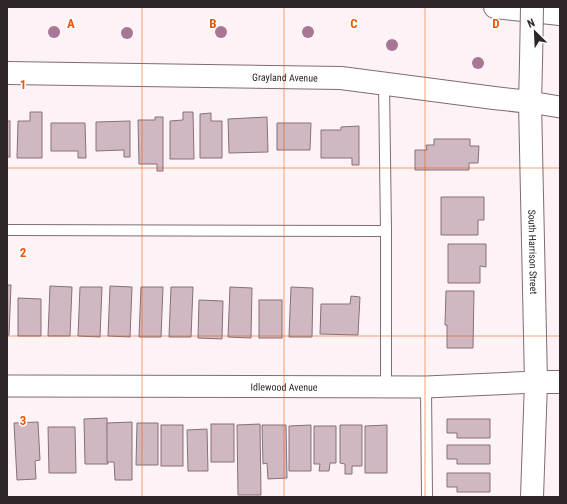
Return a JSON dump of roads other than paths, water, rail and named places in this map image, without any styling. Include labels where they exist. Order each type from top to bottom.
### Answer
[{"type":"main road","points":[[495,7],[560,14]]},
{"type":"main road","name":"South Harrison Street","points":[[532,7],[530,102],[536,382],[532,497]]},
{"type":"main road","name":"Grayland Avenue","points":[[7,73],[341,78],[530,102]]},
{"type":"main road","name":"Idlewood Avenue","points":[[536,382],[560,382]]},
{"type":"street","name":"Grayland Avenue","points":[[530,102],[560,108]]},
{"type":"street","name":"Idlewood Avenue","points":[[7,386],[426,387],[536,382]]},
{"type":"lane","points":[[384,84],[386,387]]},
{"type":"lane","points":[[7,230],[386,231]]},
{"type":"lane","points":[[426,387],[427,497]]}]
